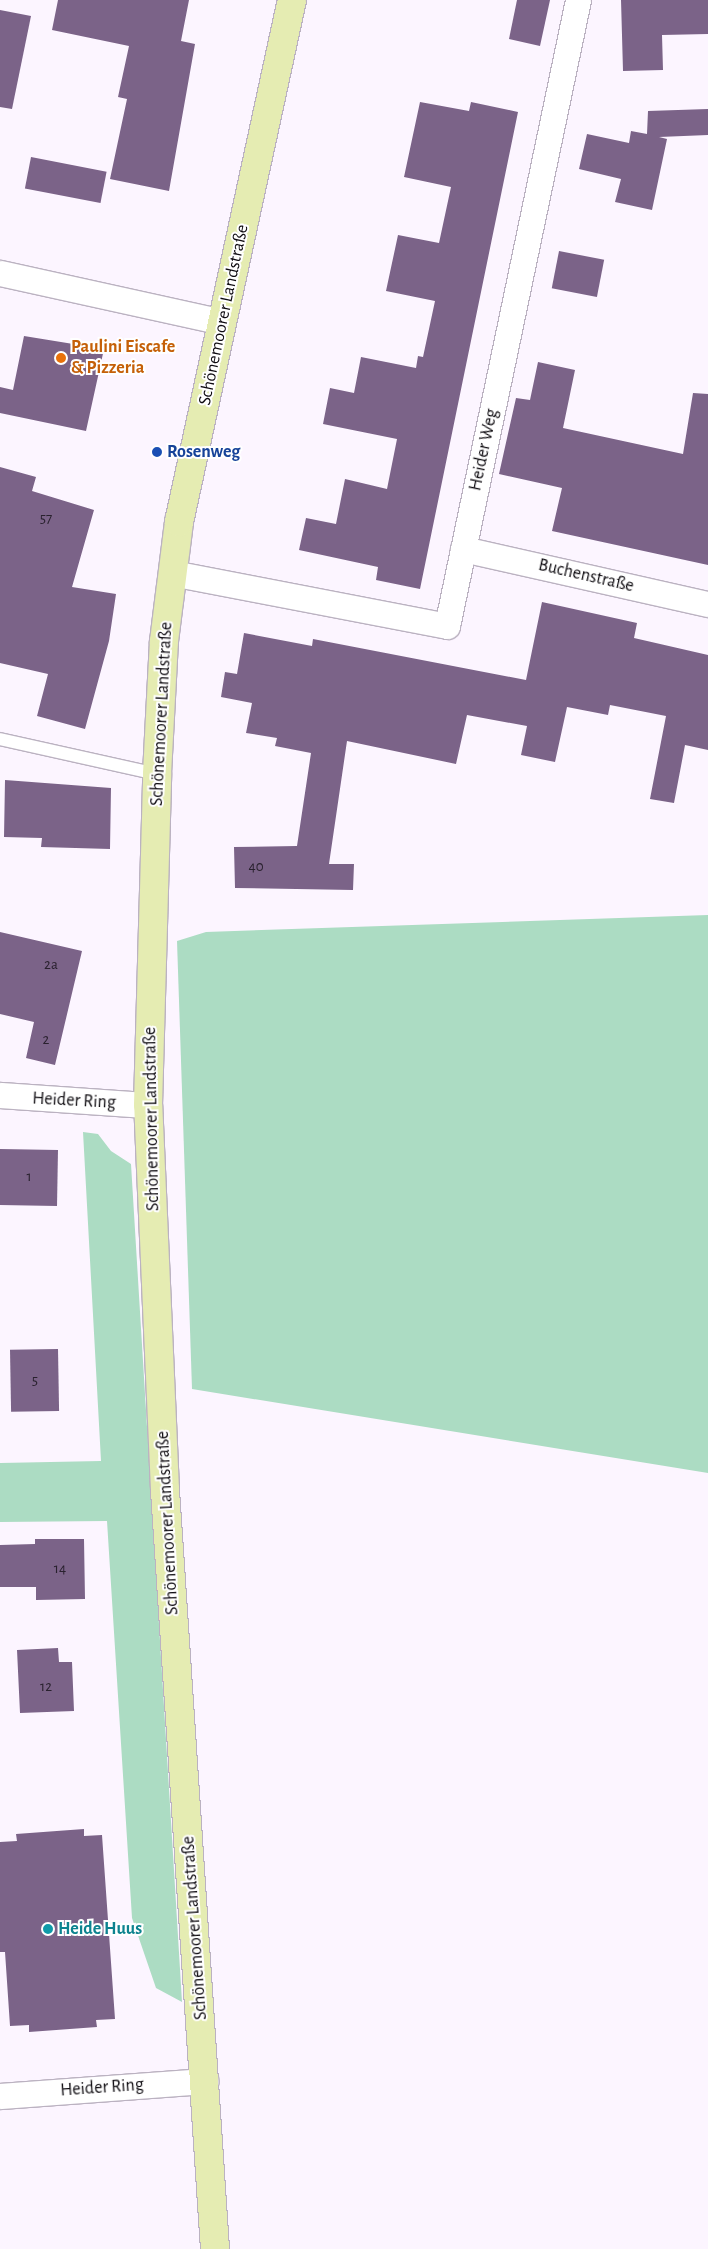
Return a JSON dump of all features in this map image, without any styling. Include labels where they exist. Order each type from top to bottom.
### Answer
[{"type":"street","name":"Schönemoorer Landstraße","points":[[215,2249],[165,1490],[148,1105],[158,774],[172,573],[222,322],[292,0]]},
{"type":"street","name":"Heider Weg","points":[[172,573],[447,626],[578,0]]},
{"type":"street","points":[[0,273],[222,322]]},
{"type":"street","name":"Buchenstraße","points":[[463,549],[708,604]]},
{"type":"street","name":"Heider Ring","points":[[0,1095],[148,1105]]},
{"type":"street","name":"Heider Ring","points":[[0,2096],[205,2080]]},
{"type":"lane","points":[[0,739],[158,774]]},
{"type":"green space","points":[[708,915],[708,1473],[192,1389],[177,941],[206,932]]},
{"type":"green space","points":[[83,1132],[98,1134],[111,1151],[131,1164],[182,2002],[156,1988],[132,1918],[107,1521],[0,1522],[0,1463],[101,1461]]},
{"type":"building","points":[[58,0],[189,0],[181,41],[195,44],[169,191],[110,179],[127,99],[118,97],[129,46],[52,30]]},
{"type":"building","points":[[517,0],[550,0],[540,46],[509,39]]},
{"type":"building","points":[[621,0],[708,0],[708,34],[662,35],[663,70],[623,71]]},
{"type":"building","points":[[0,10],[31,16],[12,109],[0,107]]},
{"type":"building","points":[[420,102],[469,111],[471,102],[518,112],[420,589],[376,580],[378,567],[299,550],[306,518],[336,524],[345,479],[387,489],[397,439],[323,424],[330,388],[354,393],[361,357],[416,368],[418,356],[423,357],[435,301],[386,291],[398,235],[439,243],[451,187],[404,177]]},
{"type":"building","points":[[708,109],[708,135],[659,137],[667,139],[652,210],[615,202],[621,179],[579,169],[587,134],[629,143],[631,131],[647,134],[648,111]]},
{"type":"building","points":[[31,157],[107,172],[100,203],[25,188]]},
{"type":"building","points":[[559,251],[604,260],[597,297],[552,288]]},
{"type":"building","points":[[24,336],[104,349],[86,431],[0,413],[0,387],[13,390]]},
{"type":"building","points":[[538,362],[575,370],[563,428],[683,454],[693,393],[708,394],[708,565],[552,531],[562,488],[499,474],[516,398],[530,400]]},
{"type":"building","points":[[0,467],[36,477],[32,491],[94,510],[72,587],[116,594],[109,641],[85,729],[37,716],[48,674],[0,663]]},
{"type":"building","points":[[542,602],[637,623],[634,638],[708,655],[708,750],[685,745],[674,803],[650,799],[666,716],[610,705],[608,715],[567,707],[555,762],[521,755],[527,726],[467,715],[456,764],[347,741],[329,864],[354,864],[353,890],[235,888],[234,847],[297,846],[311,753],[275,746],[277,738],[246,733],[252,703],[221,697],[225,672],[237,674],[244,633],[312,646],[313,639],[526,680]]},
{"type":"building","points":[[5,780],[111,788],[110,849],[41,847],[42,838],[4,837]]},
{"type":"building","points":[[0,932],[82,951],[55,1065],[26,1058],[34,1022],[0,1014]]},
{"type":"building","points":[[0,1149],[58,1150],[57,1206],[0,1205]]},
{"type":"building","points":[[58,1349],[59,1411],[11,1412],[10,1350]]},
{"type":"building","points":[[35,1539],[84,1539],[85,1599],[36,1600],[36,1587],[0,1587],[0,1545],[35,1544]]},
{"type":"building","points":[[58,1648],[59,1662],[72,1662],[74,1711],[20,1713],[17,1650]]},
{"type":"building","name":"Heide Huus","points":[[84,1829],[84,1836],[102,1835],[115,2019],[96,2020],[97,2027],[29,2032],[29,2025],[10,2026],[5,1952],[0,1952],[0,1842],[17,1841],[16,1834]]},
{"type":"place","name":"Paulini Eiscafe & Pizzeria","points":[[61,358]]},
{"type":"place","name":"Rosenweg","points":[[157,452]]},
{"type":"place","name":"Heide Huus","points":[[48,1929]]}]
